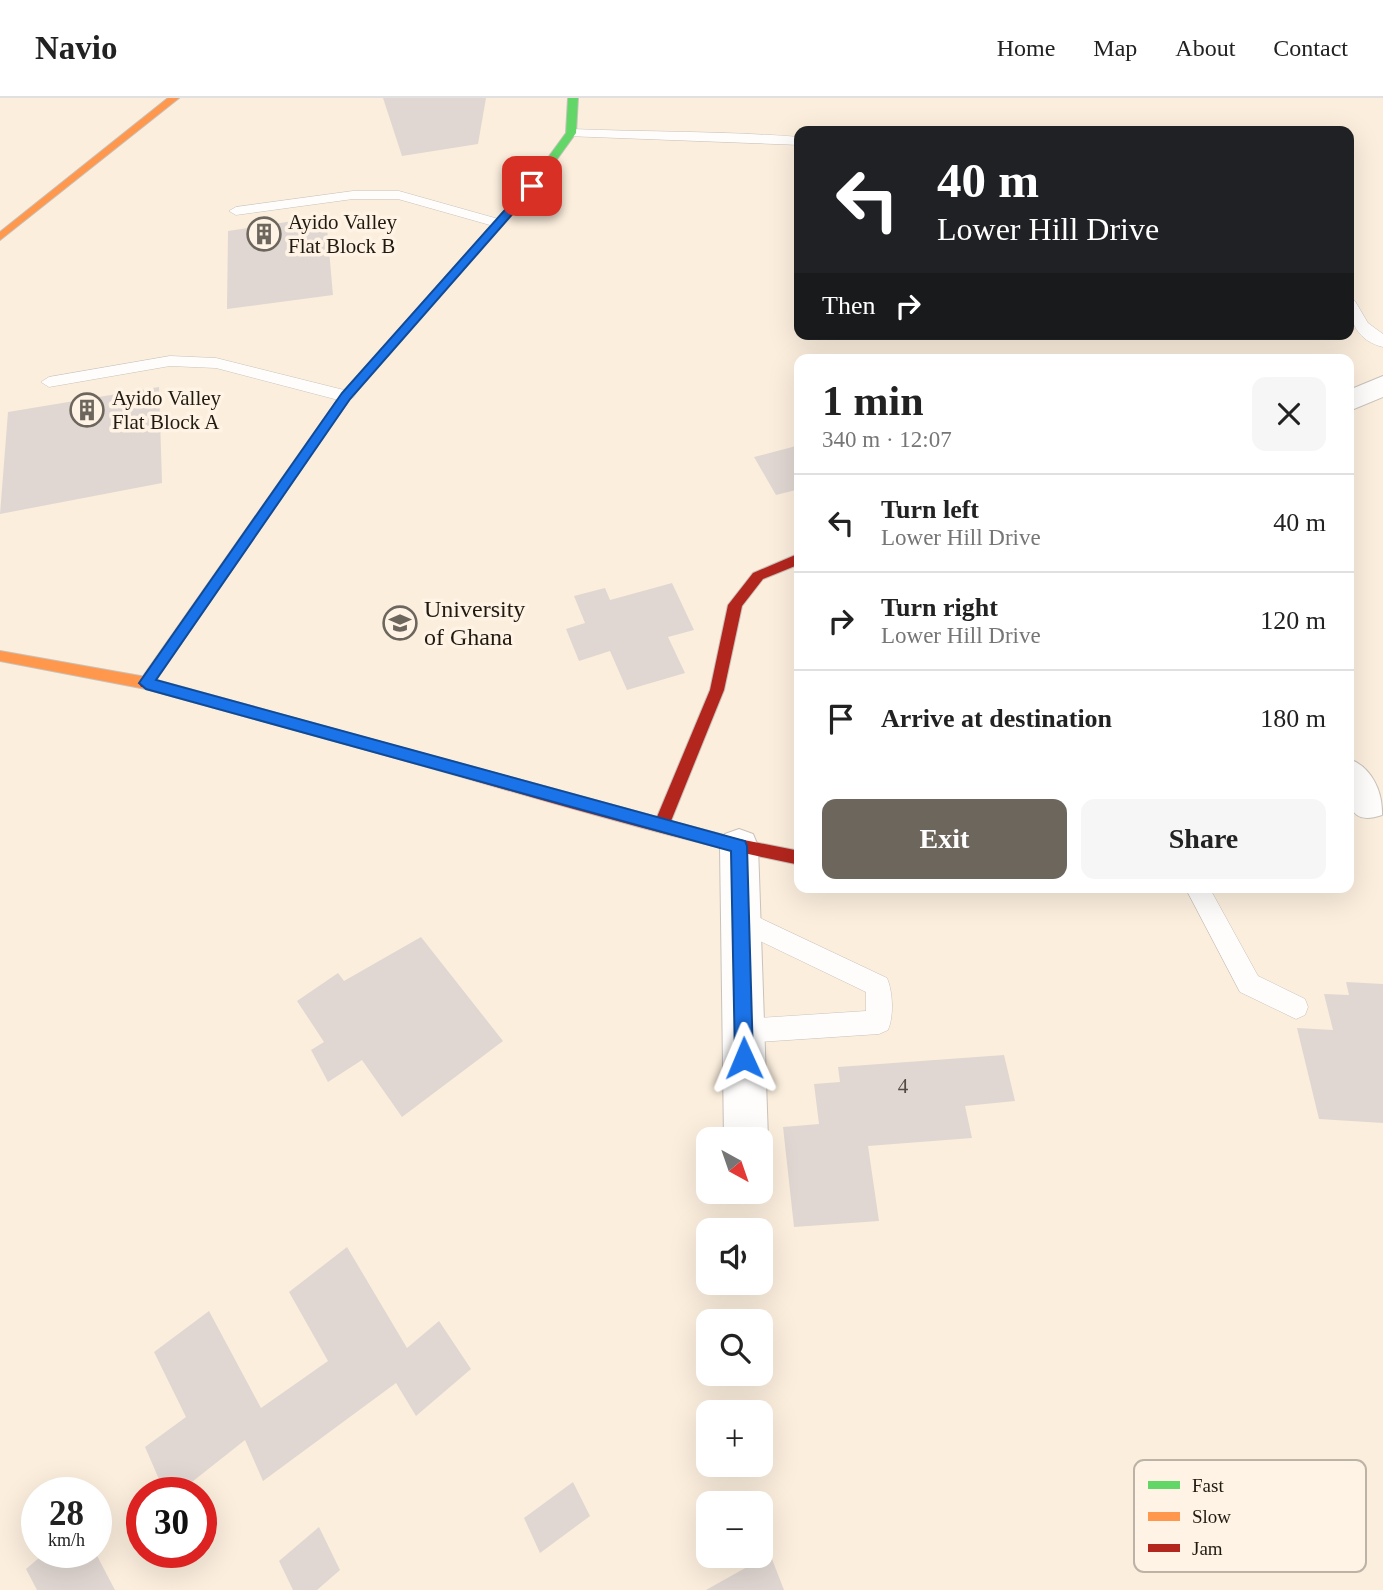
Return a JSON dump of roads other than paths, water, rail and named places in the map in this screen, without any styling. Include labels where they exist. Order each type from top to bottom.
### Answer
[{"type":"street","points":[[0,237],[174,98]]},
{"type":"street","points":[[146,683],[346,396],[532,186],[571,133],[573,98]]},
{"type":"street","points":[[1354,400],[1383,385]]},
{"type":"street","points":[[661,825],[717,690],[735,605],[758,576],[794,561]]},
{"type":"street","points":[[0,656],[146,683],[739,846],[794,857]]},
{"type":"street","points":[[739,846],[746,1127]]},
{"type":"lane","points":[[571,133],[794,141]]},
{"type":"lane","points":[[236,211],[353,195],[399,195],[497,223]]},
{"type":"lane","points":[[1354,297],[1362,287]]},
{"type":"lane","points":[[1354,312],[1362,326],[1383,342]]},
{"type":"lane","points":[[50,382],[170,361],[216,363],[346,396]]},
{"type":"lane","points":[[1200,893],[1249,984],[1296,1007]]},
{"type":"lane","points":[[741,920],[878,986],[879,1021],[744,1031]]},
{"type":"place","name":"Ayido Valley Flat Block B","points":[[264,234]]},
{"type":"place","name":"Ayido Valley Flat Block A","points":[[87,410]]},
{"type":"place","name":"University of Ghana","points":[[400,623]]}]
